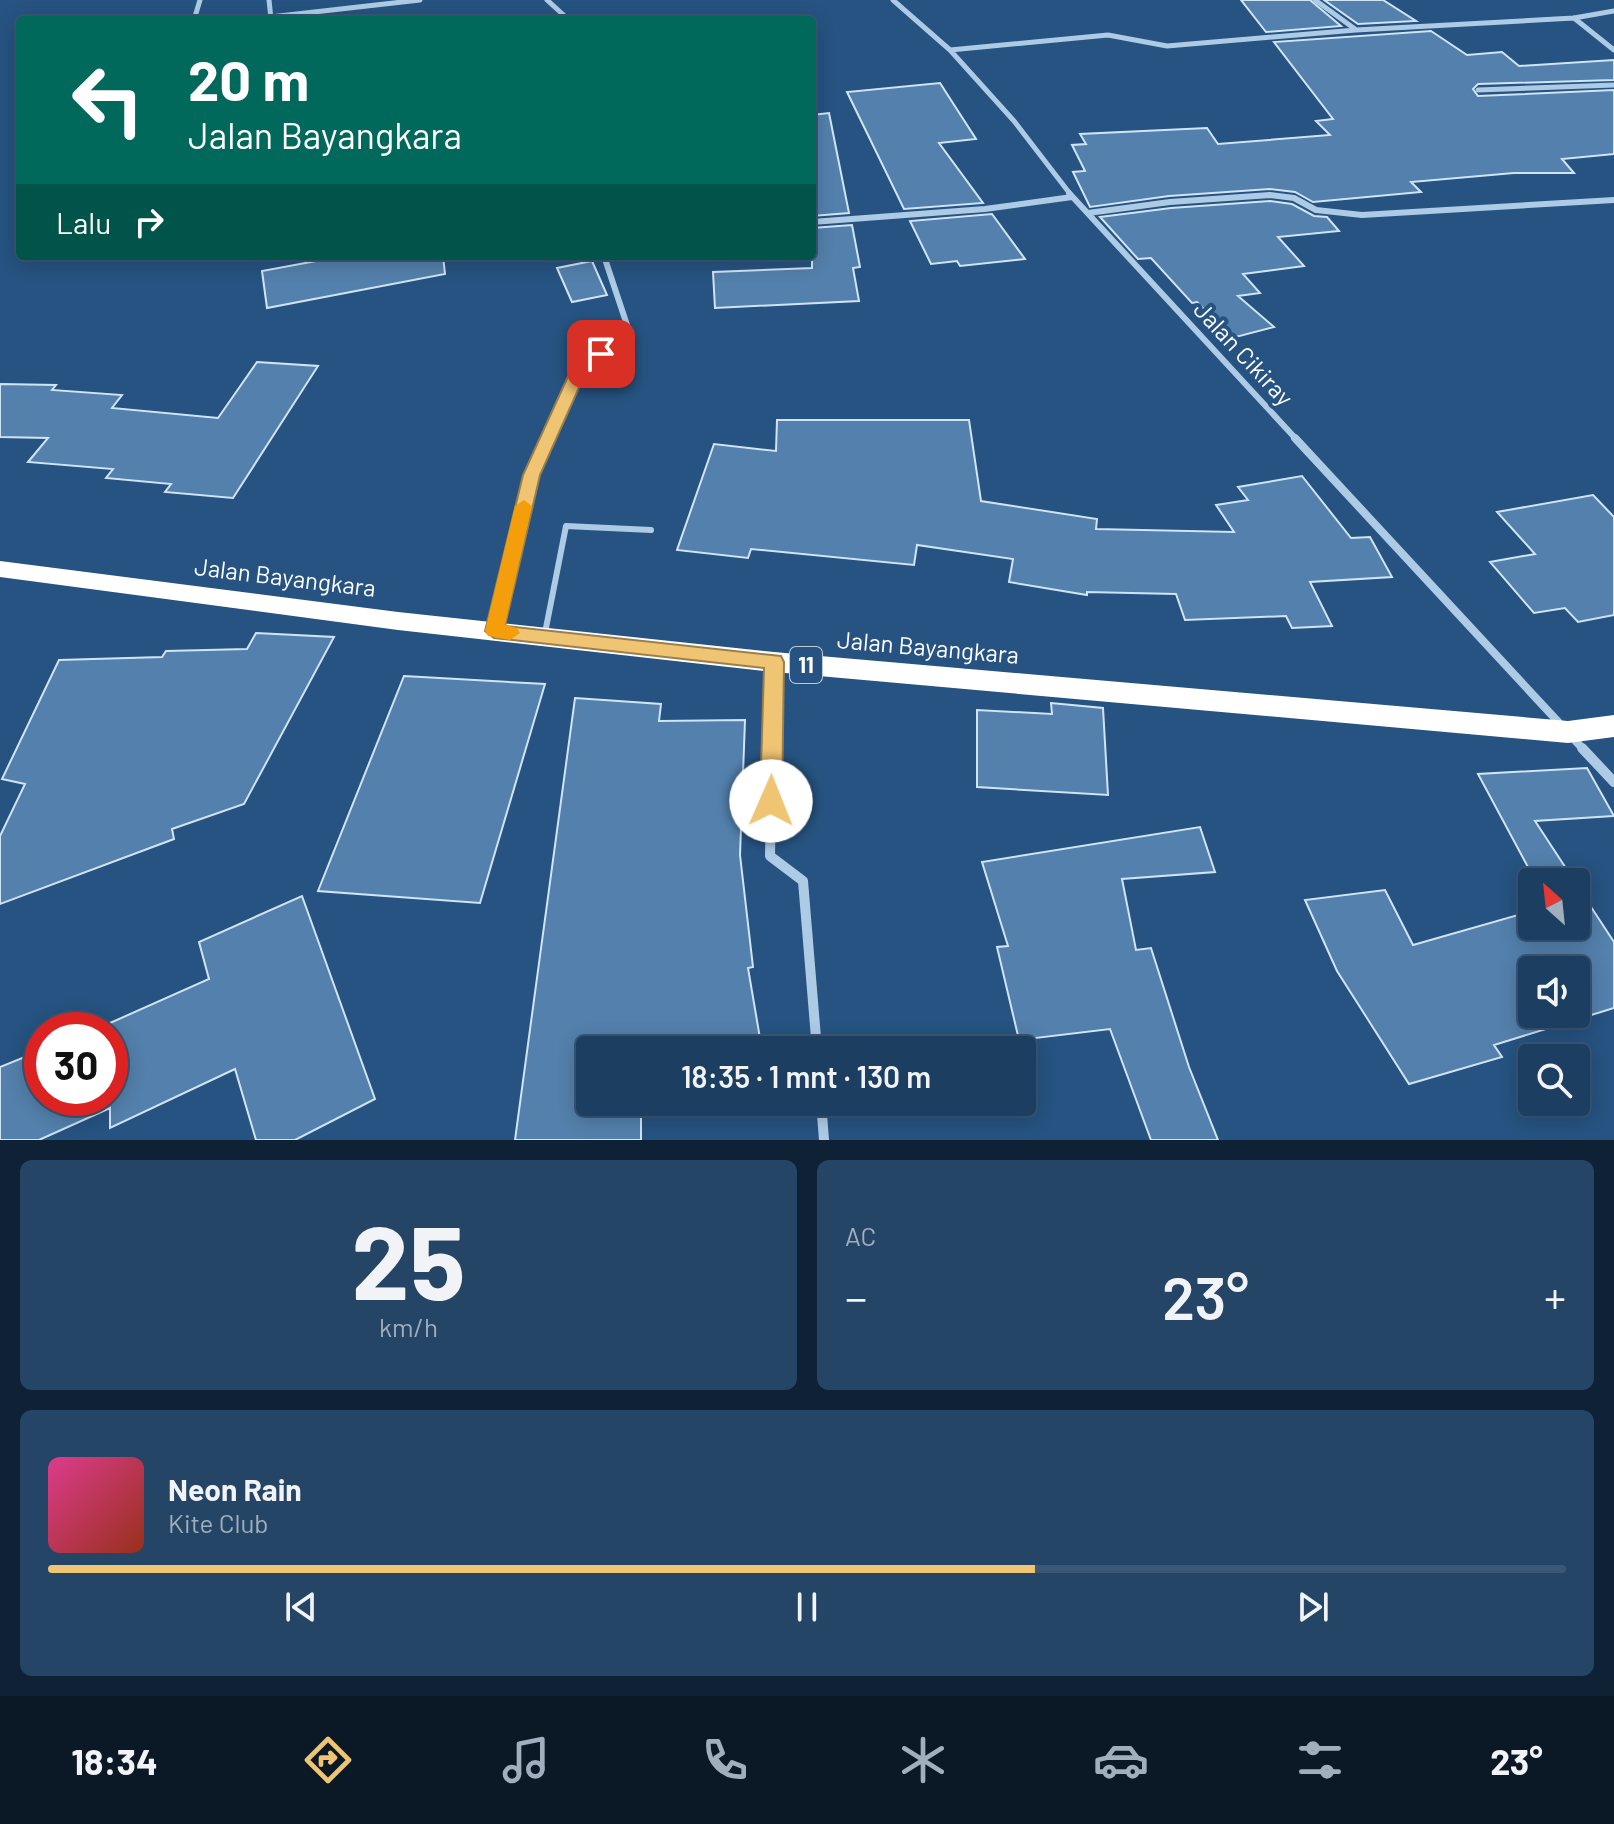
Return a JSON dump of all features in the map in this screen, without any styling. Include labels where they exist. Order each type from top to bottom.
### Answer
[{"type":"highway","name":"Jalan Bayangkara","points":[[0,569],[494,631],[774,662],[1568,732],[1614,726]]},
{"type":"street","points":[[287,16],[420,0]]},
{"type":"street","points":[[547,0],[565,16]]},
{"type":"street","name":"Jalan Cikiray","points":[[893,0],[950,50],[1014,121],[1072,197],[1614,782]]},
{"type":"street","points":[[1315,0],[1356,30]]},
{"type":"street","points":[[950,50],[1108,35],[1167,46],[1356,30],[1574,18],[1614,11]]},
{"type":"street","points":[[1574,18],[1614,50]]},
{"type":"street","points":[[1478,90],[1614,85]]},
{"type":"street","points":[[1088,213],[1170,202],[1270,195],[1294,198],[1316,210],[1362,215],[1614,200]]},
{"type":"street","points":[[816,222],[985,209],[1072,197]]},
{"type":"street","points":[[494,631],[531,475],[578,372],[623,341],[628,328],[605,260]]},
{"type":"street","points":[[774,662],[770,856],[777,866],[798,872],[803,881],[816,1036]]},
{"type":"street","points":[[822,1116],[824,1140]]},
{"type":"lane","points":[[544,637],[566,526],[651,530]]},
{"type":"building","points":[[1241,0],[1310,0],[1341,26],[1266,32]]},
{"type":"building","points":[[1324,0],[1383,0],[1416,21],[1358,24]]},
{"type":"building","points":[[1431,31],[1467,55],[1502,52],[1519,66],[1614,60],[1614,80],[1478,84],[1473,89],[1478,96],[1614,90],[1614,154],[1562,159],[1574,173],[1514,173],[1411,182],[1421,192],[1313,202],[1295,192],[1270,189],[1169,196],[1090,207],[1073,172],[1085,171],[1072,145],[1086,144],[1080,134],[1207,128],[1218,144],[1330,135],[1316,121],[1333,119],[1274,42]]},
{"type":"building","points":[[940,83],[976,139],[939,143],[983,203],[904,209],[847,92]]},
{"type":"building","points":[[829,113],[849,213],[816,216],[816,115]]},
{"type":"building","points":[[1270,201],[1292,204],[1314,216],[1327,217],[1339,231],[1278,237],[1304,266],[1243,274],[1260,293],[1238,296],[1274,327],[1232,338],[1197,302],[1192,303],[1151,258],[1138,259],[1100,217],[1171,208]]},
{"type":"building","points":[[992,214],[1025,259],[960,266],[957,261],[931,264],[910,221]]},
{"type":"building","points":[[852,225],[860,267],[853,268],[859,301],[715,308],[713,272],[812,268],[812,260],[816,260],[816,228]]},
{"type":"building","points":[[321,260],[443,260],[445,274],[267,308],[262,271]]},
{"type":"building","points":[[592,261],[607,295],[572,302],[557,268]]},
{"type":"building","points":[[257,362],[318,366],[233,498],[165,492],[171,484],[106,478],[113,469],[28,462],[48,438],[0,437],[0,384],[56,385],[52,390],[122,395],[112,408],[218,418]]},
{"type":"building","points":[[777,420],[969,420],[981,501],[1097,519],[1096,529],[1234,532],[1216,505],[1248,500],[1238,487],[1302,476],[1351,538],[1370,537],[1392,577],[1310,582],[1332,626],[1292,628],[1286,616],[1185,620],[1176,594],[1087,592],[1087,595],[1009,582],[1013,559],[917,545],[914,565],[751,549],[748,558],[677,550],[714,444],[776,451]]},
{"type":"building","points":[[1593,495],[1614,517],[1614,615],[1578,622],[1565,608],[1534,613],[1490,562],[1535,554],[1497,512]]},
{"type":"building","points":[[256,633],[334,637],[244,804],[172,829],[174,839],[0,904],[0,836],[25,784],[2,779],[59,660],[162,657],[166,651],[247,649]]},
{"type":"building","points":[[404,676],[545,684],[480,903],[318,891]]},
{"type":"building","points":[[575,698],[661,704],[659,721],[745,720],[740,855],[753,967],[748,968],[760,1036],[576,1036],[576,1116],[641,1116],[641,1140],[515,1140]]},
{"type":"building","points":[[1051,703],[1103,708],[1108,795],[977,787],[977,710],[1052,714]]},
{"type":"building","points":[[1587,768],[1614,816],[1535,821],[1566,868],[1528,868],[1478,774]]},
{"type":"building","points":[[1200,827],[1215,872],[1122,879],[1136,950],[1151,948],[1189,1067],[1218,1140],[1151,1140],[1110,1029],[1036,1038],[1018,1036],[997,947],[1008,946],[982,862]]},
{"type":"building","points":[[1385,890],[1413,945],[1518,915],[1518,940],[1590,940],[1590,905],[1614,942],[1614,1008],[1590,1015],[1590,956],[1518,956],[1518,1028],[1549,1028],[1494,1045],[1502,1057],[1409,1084],[1337,971],[1305,900]]},
{"type":"building","points":[[302,896],[375,1099],[295,1140],[256,1140],[235,1069],[110,1128],[110,1116],[128,1116],[128,1015],[209,979],[199,942]]},
{"type":"building","points":[[24,1057],[24,1116],[92,1116],[39,1140],[0,1140],[0,1067]]},
{"type":"slow traffic","points":[[510,633],[494,631],[524,506]]},
{"type":"route","points":[[601,354],[578,372],[531,475],[494,631],[774,662],[771,801]]}]
